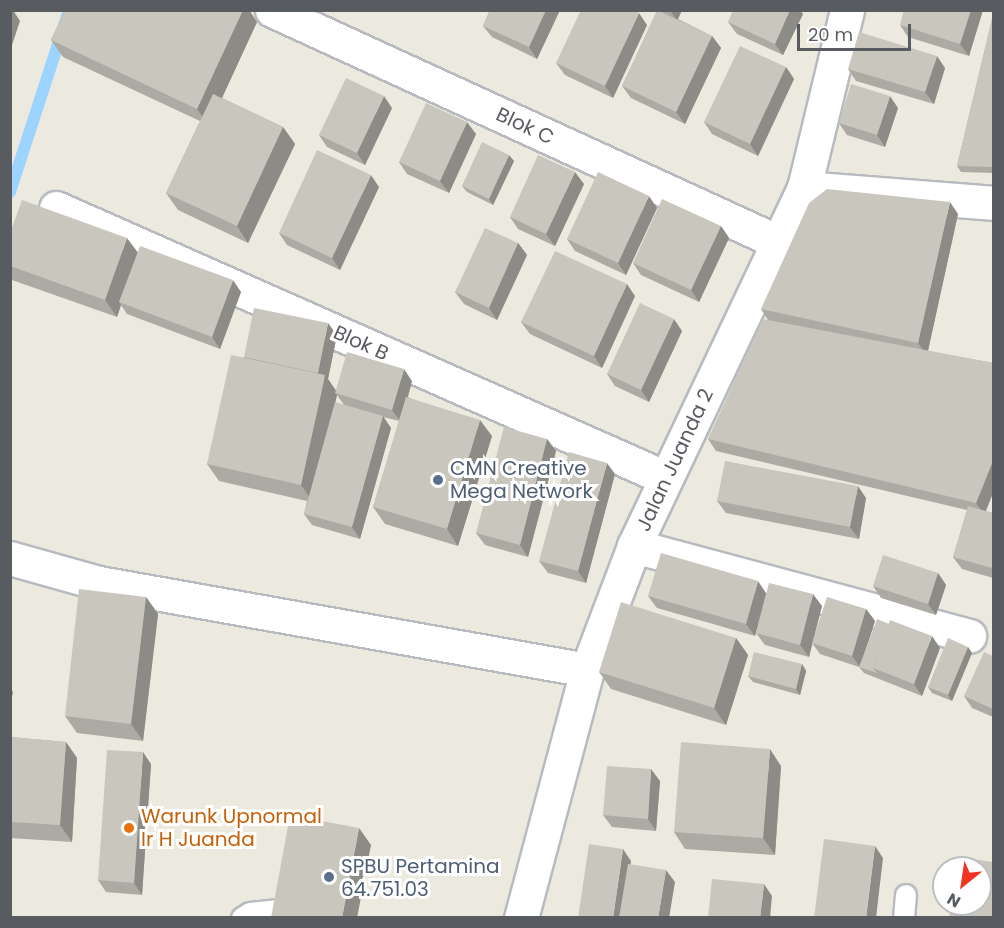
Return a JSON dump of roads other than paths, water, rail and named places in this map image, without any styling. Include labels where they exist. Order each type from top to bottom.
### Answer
[{"type":"street","name":"Blok C","points":[[272,10],[778,242]]},
{"type":"street","name":"Jalan Juanda 2","points":[[521,918],[586,670],[634,546],[804,188],[847,10]]},
{"type":"street","points":[[804,188],[993,203]]},
{"type":"street","name":"Blok B","points":[[56,207],[666,478]]},
{"type":"street","points":[[634,546],[969,636]]},
{"type":"street","points":[[10,558],[99,583],[586,670]]},
{"type":"lane","points":[[904,918],[906,895]]},
{"type":"lane","points":[[242,918],[250,913],[287,909]]},
{"type":"waterway","points":[[10,192],[69,10]]},
{"type":"place","name":"CMN Creative Mega Network","points":[[438,480]]},
{"type":"place","name":"Warunk Upnormal Ir H Juanda","points":[[129,828]]},
{"type":"place","name":"SPBU Pertamina 64.751.03","points":[[329,877]]}]
